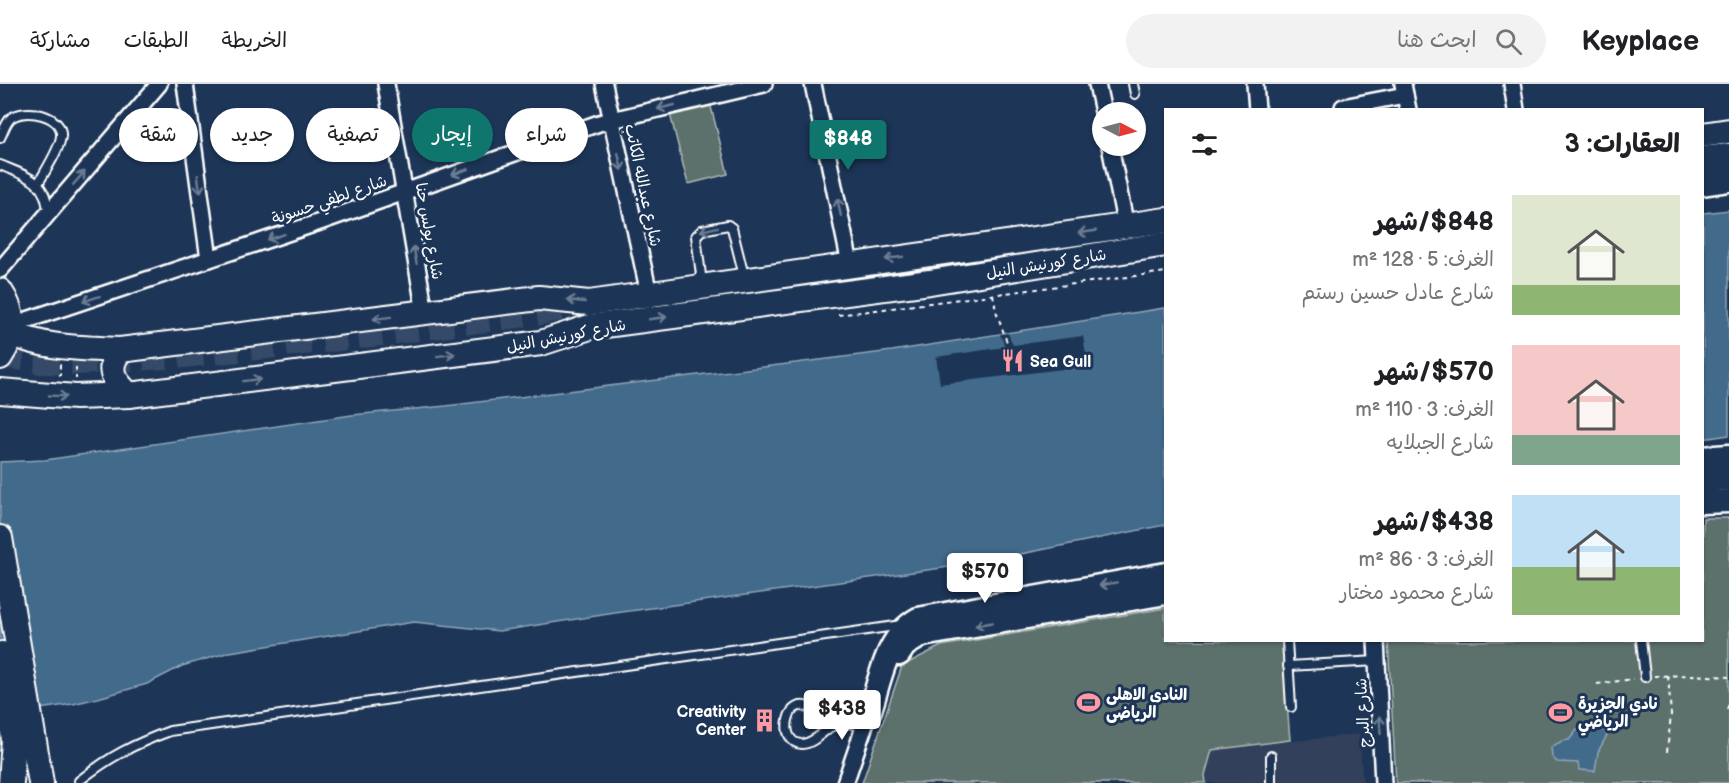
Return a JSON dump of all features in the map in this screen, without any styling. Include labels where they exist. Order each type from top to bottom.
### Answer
[{"type":"highway","points":[[1704,181],[1729,177]]},
{"type":"highway","points":[[1704,461],[1729,459]]},
{"type":"main road","points":[[1704,135],[1729,131]]},
{"type":"main road","points":[[1704,159],[1729,156]]},
{"type":"main road","name":"شارع كورنيش النيل","points":[[6,346],[24,339],[52,345],[120,350],[539,298],[589,303],[1164,220]]},
{"type":"main road","name":"شارع كورنيش النيل","points":[[0,391],[76,397],[129,395],[541,343],[590,327],[930,282],[1164,244]]},
{"type":"main road","points":[[0,291],[11,312],[6,346]]},
{"type":"main road","points":[[120,350],[114,358],[113,377],[129,395]]},
{"type":"main road","points":[[0,538],[15,747],[11,783]]},
{"type":"main road","points":[[0,640],[15,747],[41,783]]},
{"type":"street","points":[[0,270],[159,84]]},
{"type":"street","points":[[185,84],[209,259]]},
{"type":"street","name":"شارع بولس حنا","points":[[386,84],[425,313]]},
{"type":"street","name":"شارع عبدالله الكاتب","points":[[604,84],[649,294]]},
{"type":"street","name":"شارع لطفي حسونة","points":[[6,346],[209,259],[611,120],[764,84]]},
{"type":"street","points":[[813,84],[850,264]]},
{"type":"street","points":[[1097,84],[1101,102]]},
{"type":"street","points":[[1255,84],[1257,108]]},
{"type":"street","points":[[1512,84],[1516,108]]},
{"type":"street","points":[[1343,106],[1405,96]]},
{"type":"street","points":[[1112,156],[1126,227]]},
{"type":"street","points":[[1704,481],[1729,479]]},
{"type":"street","points":[[1704,502],[1729,501]]},
{"type":"street","points":[[845,783],[891,647],[909,624],[928,616],[1164,574]]},
{"type":"street","points":[[867,719],[899,654],[905,645],[922,635],[1164,593]]},
{"type":"street","name":"شارع البرج","points":[[1376,642],[1383,783]]},
{"type":"lane","points":[[1133,84],[1135,94]]},
{"type":"lane","points":[[0,138],[9,120],[20,114],[43,116],[59,126],[61,135],[58,144],[38,184]]},
{"type":"lane","points":[[0,165],[32,178],[38,184],[48,203],[48,214]]},
{"type":"lane","points":[[702,287],[696,236],[702,230],[728,225],[732,228],[745,281]]},
{"type":"lane","points":[[79,781],[106,759],[137,743],[181,729],[412,697],[874,627],[909,624]]},
{"type":"lane","points":[[1287,642],[1291,707]]},
{"type":"lane","points":[[1641,642],[1645,677]]},
{"type":"lane","points":[[1288,666],[1377,661]]},
{"type":"lane","points":[[830,727],[812,709],[805,706],[797,707],[788,717],[788,735],[793,742],[801,745],[810,742],[830,727],[840,723],[867,719]]},
{"type":"lane","points":[[1271,783],[1272,756]]},
{"type":"path","points":[[993,294],[996,311],[1008,345]]},
{"type":"path","points":[[59,355],[60,384]]},
{"type":"path","points":[[1667,752],[1671,715],[1668,675]]},
{"type":"path","points":[[1597,684],[1668,675],[1729,677]]},
{"type":"path","points":[[1727,709],[1729,704]]},
{"type":"shaded area","points":[[1729,210],[1729,435],[1704,439],[1704,213]]},
{"type":"shaded area","points":[[1164,308],[1164,525],[971,564],[499,631],[414,622],[230,652],[182,666],[147,684],[98,698],[0,715],[0,462],[45,460],[352,415],[446,406],[892,351]]},
{"type":"shaded area","points":[[1598,727],[1602,728],[1607,735],[1598,752],[1595,771],[1579,770],[1578,763],[1557,762],[1552,757],[1551,747],[1569,740],[1577,730],[1585,729],[1588,732]]},
{"type":"shaded area","points":[[1359,734],[1363,783],[1206,783],[1205,775],[1212,750]]},
{"type":"green space","points":[[710,103],[728,174],[688,184],[670,114]]},
{"type":"green space","name":"نادي الجزيرة الرياضي","points":[[1704,518],[1729,518],[1729,783],[1396,783],[1388,642],[1704,642]]},
{"type":"green space","name":"النادى الاهلى الرياضى","points":[[1164,608],[1164,642],[1282,642],[1290,740],[1212,750],[1205,775],[1206,783],[862,783],[902,666],[941,646]]},
{"type":"pier","name":"Sea Gull","points":[[1008,333],[1013,345],[1083,336],[1088,366],[940,384],[936,357],[1005,347],[1000,334]]},
{"type":"tunnel","points":[[0,355],[39,362],[77,363],[183,356],[350,338],[541,313],[581,304]]},
{"type":"place","name":"Sea Gull","points":[[1012,361]]},
{"type":"place","name":"النادى الاهلى الرياضى","points":[[1088,703]]},
{"type":"place","name":"نادي الجزيرة الرياضي","points":[[1560,712]]},
{"type":"place","name":"Creativity Center","points":[[764,720]]}]
